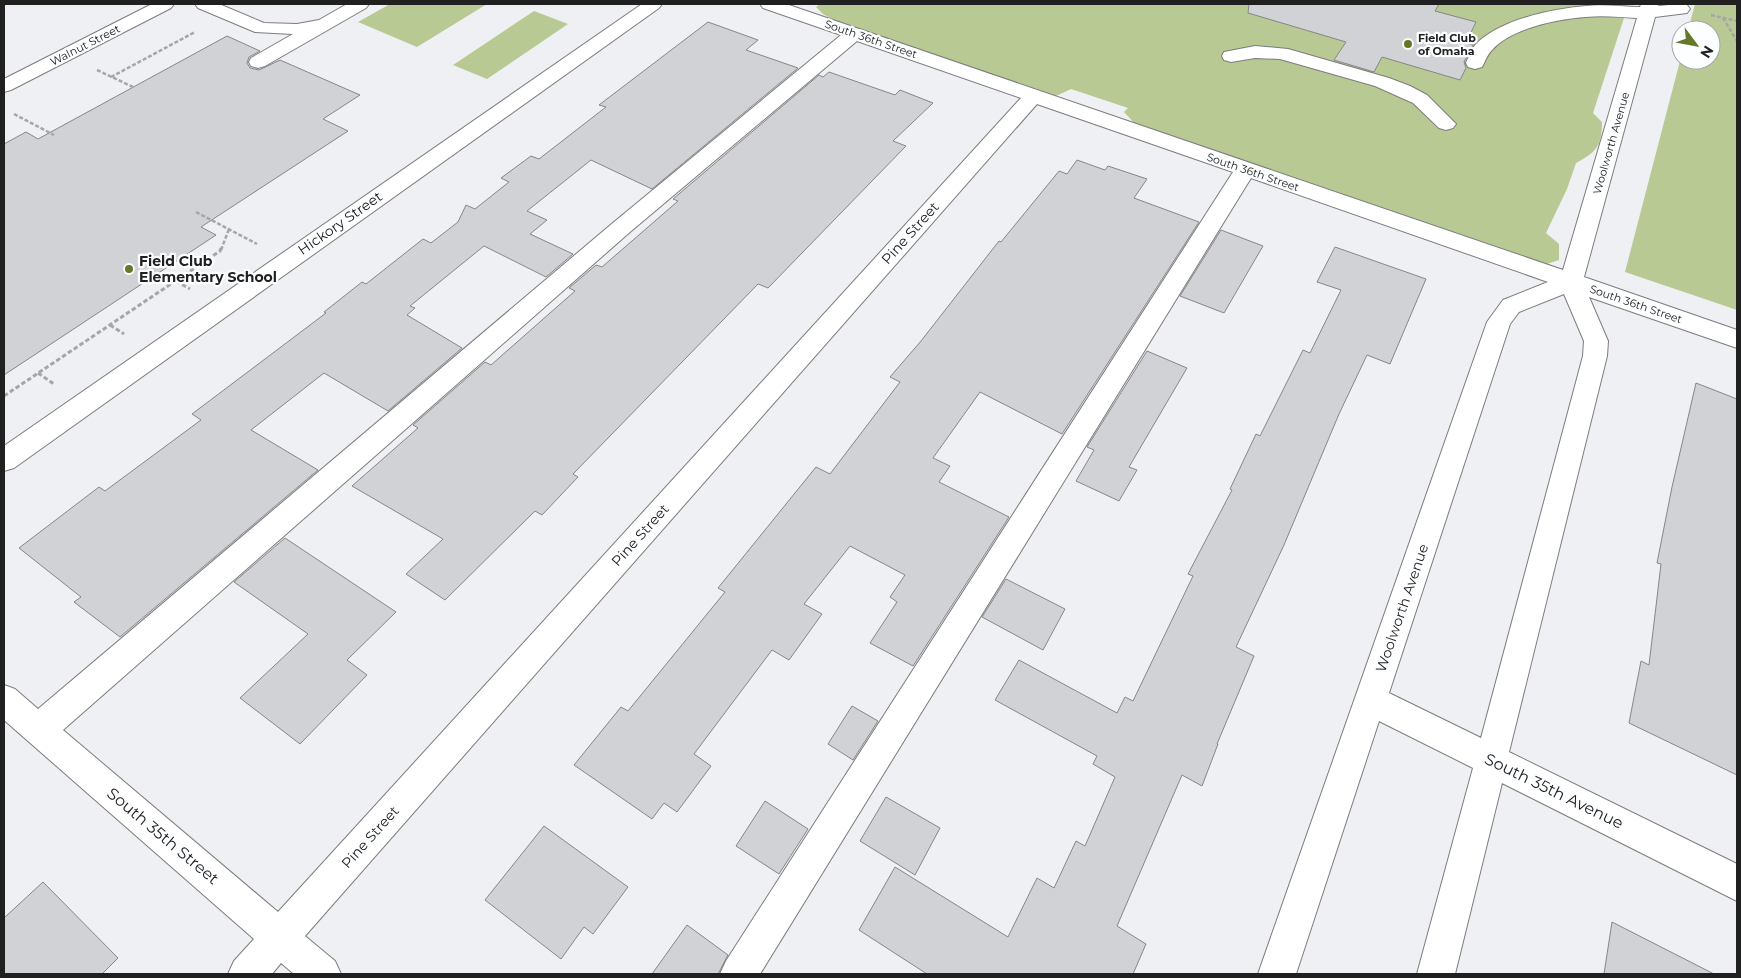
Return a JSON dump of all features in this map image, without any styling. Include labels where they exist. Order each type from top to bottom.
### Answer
[{"type":"street","name":"Walnut Street","points":[[4,86],[165,4]]},
{"type":"street","points":[[204,4],[261,28],[297,28],[320,25]]},
{"type":"street","points":[[258,62],[320,25],[360,4]]},
{"type":"street","name":"Hickory Street","points":[[4,460],[653,4]]},
{"type":"street","name":"South 36th Street","points":[[769,4],[1737,339]]},
{"type":"street","points":[[1528,4],[1570,13]]},
{"type":"street","points":[[1475,63],[1483,48],[1503,34],[1538,20],[1587,11],[1649,8],[1681,9],[1673,4]]},
{"type":"street","name":"Woolworth Avenue","points":[[1277,974],[1499,322],[1504,312],[1511,306],[1571,282],[1649,8]]},
{"type":"street","points":[[38,730],[615,233],[855,33]]},
{"type":"street","points":[[1231,56],[1255,52],[1281,53],[1382,82],[1420,99],[1446,124]]},
{"type":"street","name":"Pine Street","points":[[247,974],[1034,95]]},
{"type":"street","points":[[739,974],[1246,169]]},
{"type":"street","points":[[1436,974],[1596,346],[1593,332],[1571,282]]},
{"type":"street","name":"South 35th Street","points":[[4,700],[322,974]]},
{"type":"street","name":"South 35th Avenue","points":[[1371,700],[1737,882]]},
{"type":"path","points":[[1723,18],[1737,41]]},
{"type":"path","points":[[111,77],[202,28]]},
{"type":"path","points":[[94,69],[133,87]]},
{"type":"path","points":[[12,112],[54,135]]},
{"type":"path","points":[[196,212],[260,246]]},
{"type":"path","points":[[4,396],[220,251],[229,229]]},
{"type":"path","points":[[176,281],[194,291]]},
{"type":"path","points":[[110,325],[128,336]]},
{"type":"path","points":[[38,373],[56,385]]},
{"type":"green space","points":[[390,4],[487,4],[417,47],[358,22]]},
{"type":"green space","points":[[820,4],[1627,4],[1593,113],[1602,122],[1601,137],[1597,147],[1589,155],[1576,163],[1567,189],[1546,233],[1559,244],[1559,260],[1541,266],[1137,126],[1124,112],[1128,108],[1071,89],[1054,97],[850,30],[823,14],[816,7]]},
{"type":"green space","points":[[1695,4],[1737,4],[1737,310],[1625,272],[1678,70],[1721,70],[1721,20],[1691,20]]},
{"type":"green space","points":[[534,11],[568,24],[487,79],[453,65]]},
{"type":"building","name":"Field Club of Omaha","points":[[1249,4],[1439,4],[1435,11],[1476,22],[1466,43],[1473,45],[1464,62],[1466,68],[1460,80],[1382,57],[1374,72],[1334,60],[1346,42],[1248,13]]},
{"type":"building","points":[[708,22],[758,40],[746,50],[798,68],[652,189],[591,160],[527,211],[547,220],[530,234],[573,254],[546,277],[484,246],[410,306],[415,308],[407,315],[462,348],[388,411],[324,373],[251,430],[318,470],[120,637],[74,602],[81,597],[19,548],[99,487],[105,491],[201,420],[192,414],[326,313],[324,312],[362,282],[366,284],[423,239],[431,243],[458,222],[466,205],[475,209],[509,182],[501,178],[531,156],[539,159],[606,107],[599,105]]},
{"type":"building","points":[[227,36],[260,51],[249,57],[247,63],[250,68],[259,70],[280,60],[360,95],[323,119],[348,131],[201,227],[216,235],[4,375],[4,144],[26,132],[38,139]]},
{"type":"building","points":[[829,72],[895,95],[900,90],[933,103],[893,141],[906,146],[768,288],[758,284],[573,474],[578,477],[542,515],[535,511],[445,600],[406,574],[443,539],[352,486],[418,428],[413,425],[485,362],[491,365],[575,291],[569,288],[596,265],[602,267],[678,201],[673,199],[819,75],[823,77]]},
{"type":"building","points":[[1077,160],[1105,170],[1108,166],[1147,179],[1134,198],[1199,222],[1062,434],[980,392],[933,458],[950,466],[939,482],[1009,517],[913,666],[870,643],[897,602],[890,597],[905,575],[850,546],[804,604],[822,614],[789,660],[772,650],[694,754],[711,766],[677,812],[664,803],[652,819],[574,765],[621,707],[628,711],[725,592],[718,588],[816,467],[830,474],[900,382],[890,377],[921,341],[999,241],[1001,242],[1059,171],[1067,174]]},
{"type":"building","points":[[1221,230],[1263,246],[1224,313],[1180,296]]},
{"type":"building","points":[[1335,247],[1426,279],[1390,364],[1367,355],[1339,414],[1284,545],[1236,647],[1254,656],[1217,744],[1202,786],[1182,775],[1117,926],[1146,944],[1133,974],[927,974],[859,930],[895,867],[1008,937],[1037,878],[1054,888],[1076,841],[1085,846],[1115,777],[1093,764],[1097,756],[995,700],[1019,660],[1117,713],[1125,697],[1133,701],[1193,576],[1188,574],[1232,490],[1230,489],[1256,434],[1260,436],[1303,350],[1310,353],[1341,290],[1317,282]]},
{"type":"building","points":[[1147,351],[1187,368],[1129,467],[1137,470],[1119,501],[1076,481],[1094,450],[1087,447]]},
{"type":"building","points":[[1696,383],[1737,399],[1737,775],[1629,723],[1641,661],[1649,665],[1661,564],[1657,563]]},
{"type":"building","points":[[285,538],[396,612],[347,660],[367,675],[300,744],[240,698],[308,634],[234,582]]},
{"type":"building","points":[[1006,579],[1065,609],[1043,650],[982,617]]},
{"type":"building","points":[[852,706],[878,721],[853,760],[828,744]]},
{"type":"building","points":[[886,797],[940,828],[915,875],[860,841]]},
{"type":"building","points":[[765,801],[808,829],[779,874],[736,846]]},
{"type":"building","points":[[544,826],[628,887],[593,934],[584,927],[561,959],[485,900]]},
{"type":"building","points":[[43,882],[118,958],[102,974],[4,974],[4,918]]},
{"type":"building","points":[[1612,922],[1714,974],[1604,974]]},
{"type":"building","points":[[687,925],[728,955],[718,974],[652,974]]},
{"type":"place","name":"Field Club of Omaha","points":[[1408,44]]},
{"type":"place","name":"Field Club Elementary School","points":[[129,269]]}]
